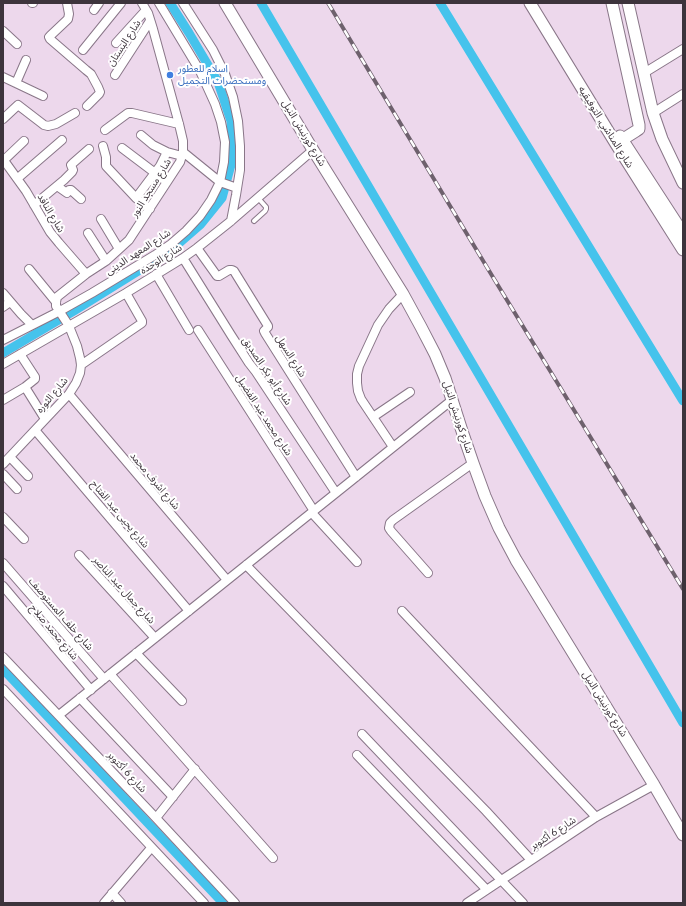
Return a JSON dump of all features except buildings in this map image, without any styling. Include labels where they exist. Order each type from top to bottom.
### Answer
[{"type":"main road","name":"شارع كورنيش النيل","points":[[225,3],[313,150],[403,294],[435,354],[445,378],[485,496],[516,560],[683,835]]},
{"type":"main road","name":"شارع المناشي, التوفيقيه","points":[[530,3],[619,142],[683,233]]},
{"type":"main road","name":"شارع المناشي, التوفيقيه","points":[[539,3],[683,250]]},
{"type":"main road","points":[[612,3],[640,125],[639,129],[619,142]]},
{"type":"main road","points":[[628,3],[653,113],[662,139],[683,183]]},
{"type":"street","points":[[67,3],[69,14],[68,19],[49,37],[91,74],[100,92],[87,106]]},
{"type":"street","points":[[83,50],[121,3]]},
{"type":"street","name":"شارع المعهد الدينى","points":[[3,340],[60,311],[171,244],[200,216],[211,200],[220,182],[224,162],[225,142],[221,122],[215,104],[200,71],[159,3]]},
{"type":"street","points":[[183,3],[213,50],[225,74],[233,97],[238,121],[240,170],[230,221]]},
{"type":"street","points":[[116,43],[133,24],[144,7]]},
{"type":"street","name":"شارع مسجد النور","points":[[56,302],[57,297],[60,294],[106,261],[129,240],[180,162],[183,141],[150,22],[144,7]]},
{"type":"street","name":"شارع البستان","points":[[115,75],[150,22]]},
{"type":"street","points":[[133,24],[143,32]]},
{"type":"street","points":[[3,31],[17,44]]},
{"type":"street","points":[[644,73],[683,49]]},
{"type":"street","points":[[16,83],[26,60]]},
{"type":"street","points":[[3,77],[43,96]]},
{"type":"street","points":[[653,113],[683,94]]},
{"type":"street","points":[[3,119],[17,105],[20,105],[44,126],[56,124],[75,113]]},
{"type":"street","points":[[105,130],[128,113],[179,124]]},
{"type":"street","points":[[141,135],[153,145],[167,152],[182,154],[220,182],[237,188]]},
{"type":"street","points":[[18,178],[62,140]]},
{"type":"street","points":[[3,160],[24,141]]},
{"type":"street","points":[[103,146],[105,151],[106,166],[136,198],[150,209]]},
{"type":"street","points":[[122,148],[167,182]]},
{"type":"street","points":[[34,204],[72,172],[71,165],[89,149]]},
{"type":"street","name":"شارع الوحده","points":[[3,364],[126,293],[183,258],[258,198],[313,150]]},
{"type":"street","points":[[136,198],[160,166],[167,152]]},
{"type":"street","name":"شارع النافد","points":[[3,160],[18,178],[58,243],[86,274]]},
{"type":"street","points":[[57,186],[67,193],[69,190],[72,190],[81,199]]},
{"type":"street","points":[[101,219],[120,249]]},
{"type":"street","points":[[88,233],[106,261]]},
{"type":"street","name":"شارع السهل","points":[[197,248],[217,276],[229,270],[234,271],[268,326],[264,331],[265,333],[356,477]]},
{"type":"street","name":"شارع أبو بكر الصديق","points":[[183,258],[249,363],[336,494]]},
{"type":"street","points":[[29,269],[56,302],[56,306],[68,326]]},
{"type":"street","name":"شارع محمد عبد الفضيل","points":[[156,274],[313,512],[357,562]]},
{"type":"street","points":[[3,293],[32,325]]},
{"type":"street","points":[[81,365],[142,323],[126,293]]},
{"type":"street","points":[[394,447],[361,399],[358,391],[357,374],[359,366],[378,325],[389,309],[403,294]]},
{"type":"street","points":[[3,307],[10,302]]},
{"type":"street","name":"شارع الثوره","points":[[3,464],[68,394],[76,383],[81,365],[77,346],[68,326]]},
{"type":"street","points":[[3,400],[25,387],[35,379],[20,354]]},
{"type":"street","points":[[25,387],[45,419]]},
{"type":"street","points":[[374,417],[410,392]]},
{"type":"street","name":"شارع اشرف محمد","points":[[68,394],[227,580]]},
{"type":"street","points":[[59,715],[452,400]]},
{"type":"street","name":"شارع يحيى عبد الفتاح","points":[[35,430],[189,611]]},
{"type":"street","points":[[10,457],[28,476]]},
{"type":"street","points":[[428,573],[391,531],[389,528],[390,523],[473,463]]},
{"type":"street","points":[[3,474],[17,489]]},
{"type":"street","points":[[3,517],[24,539]]},
{"type":"street","name":"شارع جمال عبد الناصر","points":[[80,555],[154,638]]},
{"type":"street","name":"شارع خلف المستوصف","points":[[3,563],[107,677],[195,769],[273,858]]},
{"type":"street","points":[[246,565],[532,860]]},
{"type":"street","name":"شارع محمد صلاح","points":[[3,586],[91,690]]},
{"type":"street","points":[[402,611],[596,817]]},
{"type":"street","points":[[136,653],[182,701]]},
{"type":"street","name":"شارع 6 أكتوبر","points":[[3,657],[235,903]]},
{"type":"street","points":[[3,689],[204,903]]},
{"type":"street","points":[[80,698],[173,797]]},
{"type":"street","points":[[362,734],[523,903]]},
{"type":"street","points":[[357,755],[486,890]]},
{"type":"street","points":[[156,818],[195,769]]},
{"type":"street","name":"شارع 6 أكتوبر","points":[[467,903],[596,817],[654,785]]},
{"type":"street","points":[[104,903],[151,848]]},
{"type":"street","points":[[112,894],[122,903]]},
{"type":"lane","points":[[254,221],[266,209],[266,206],[258,198]]},
{"type":"waterway","points":[[3,353],[156,260],[178,244],[201,224],[222,198],[232,161],[231,121],[218,82],[170,3]]},
{"type":"waterway","points":[[261,3],[683,723]]},
{"type":"waterway","points":[[440,3],[683,401]]},
{"type":"waterway","points":[[3,669],[223,903]]},
{"type":"railway","points":[[328,3],[683,589]]},
{"type":"place","name":"اسلام للعطور ومستحضرات التجميل","points":[[170,75]]}]
